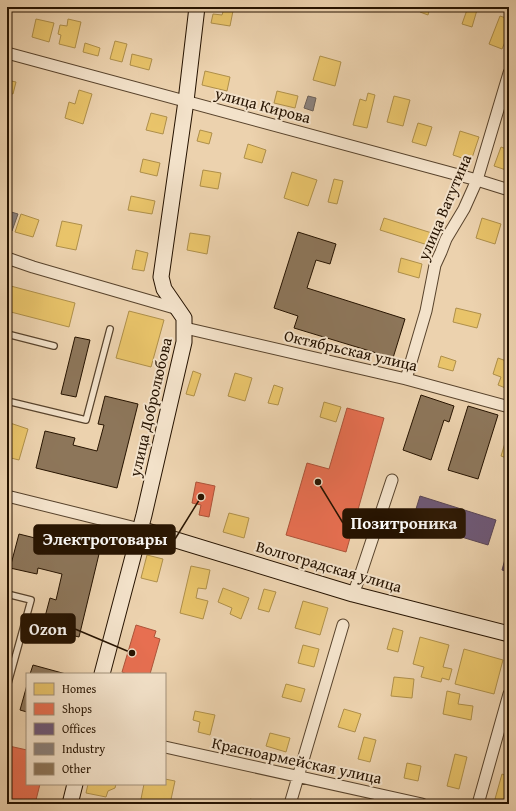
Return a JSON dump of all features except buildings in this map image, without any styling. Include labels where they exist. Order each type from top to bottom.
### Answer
[{"type":"street","name":"улица Добролюбова","points":[[102,673],[140,529],[184,342],[184,318],[164,289],[161,277],[186,101],[197,7]]},
{"type":"street","name":"улица Кирова","points":[[7,53],[477,180],[509,190]]},
{"type":"street","name":"улица Ватутина","points":[[406,378],[426,311],[435,265],[446,238],[464,209],[477,180],[509,73]]},
{"type":"street","points":[[7,258],[178,309]]},
{"type":"street","name":"Октябрьская улица","points":[[185,328],[406,378],[509,407]]},
{"type":"street","points":[[353,594],[392,480]]},
{"type":"street","points":[[7,496],[140,529]]},
{"type":"street","name":"Волгоградская улица","points":[[140,529],[353,594],[509,634]]},
{"type":"street","points":[[290,804],[343,625]]},
{"type":"street","points":[[478,804],[509,694]]},
{"type":"street","name":"Красноармейская улица","points":[[166,747],[422,804]]},
{"type":"street","points":[[70,804],[75,785]]},
{"type":"lane","points":[[7,401],[86,420],[110,329]]},
{"type":"lane","points":[[7,334],[54,346]]},
{"type":"lane","points":[[7,594],[31,600],[7,687]]},
{"type":"place","name":"Позитроника","points":[[318,482]]},
{"type":"place","name":"Электротовары","points":[[201,497]]},
{"type":"place","name":"Ozon","points":[[132,653]]}]
